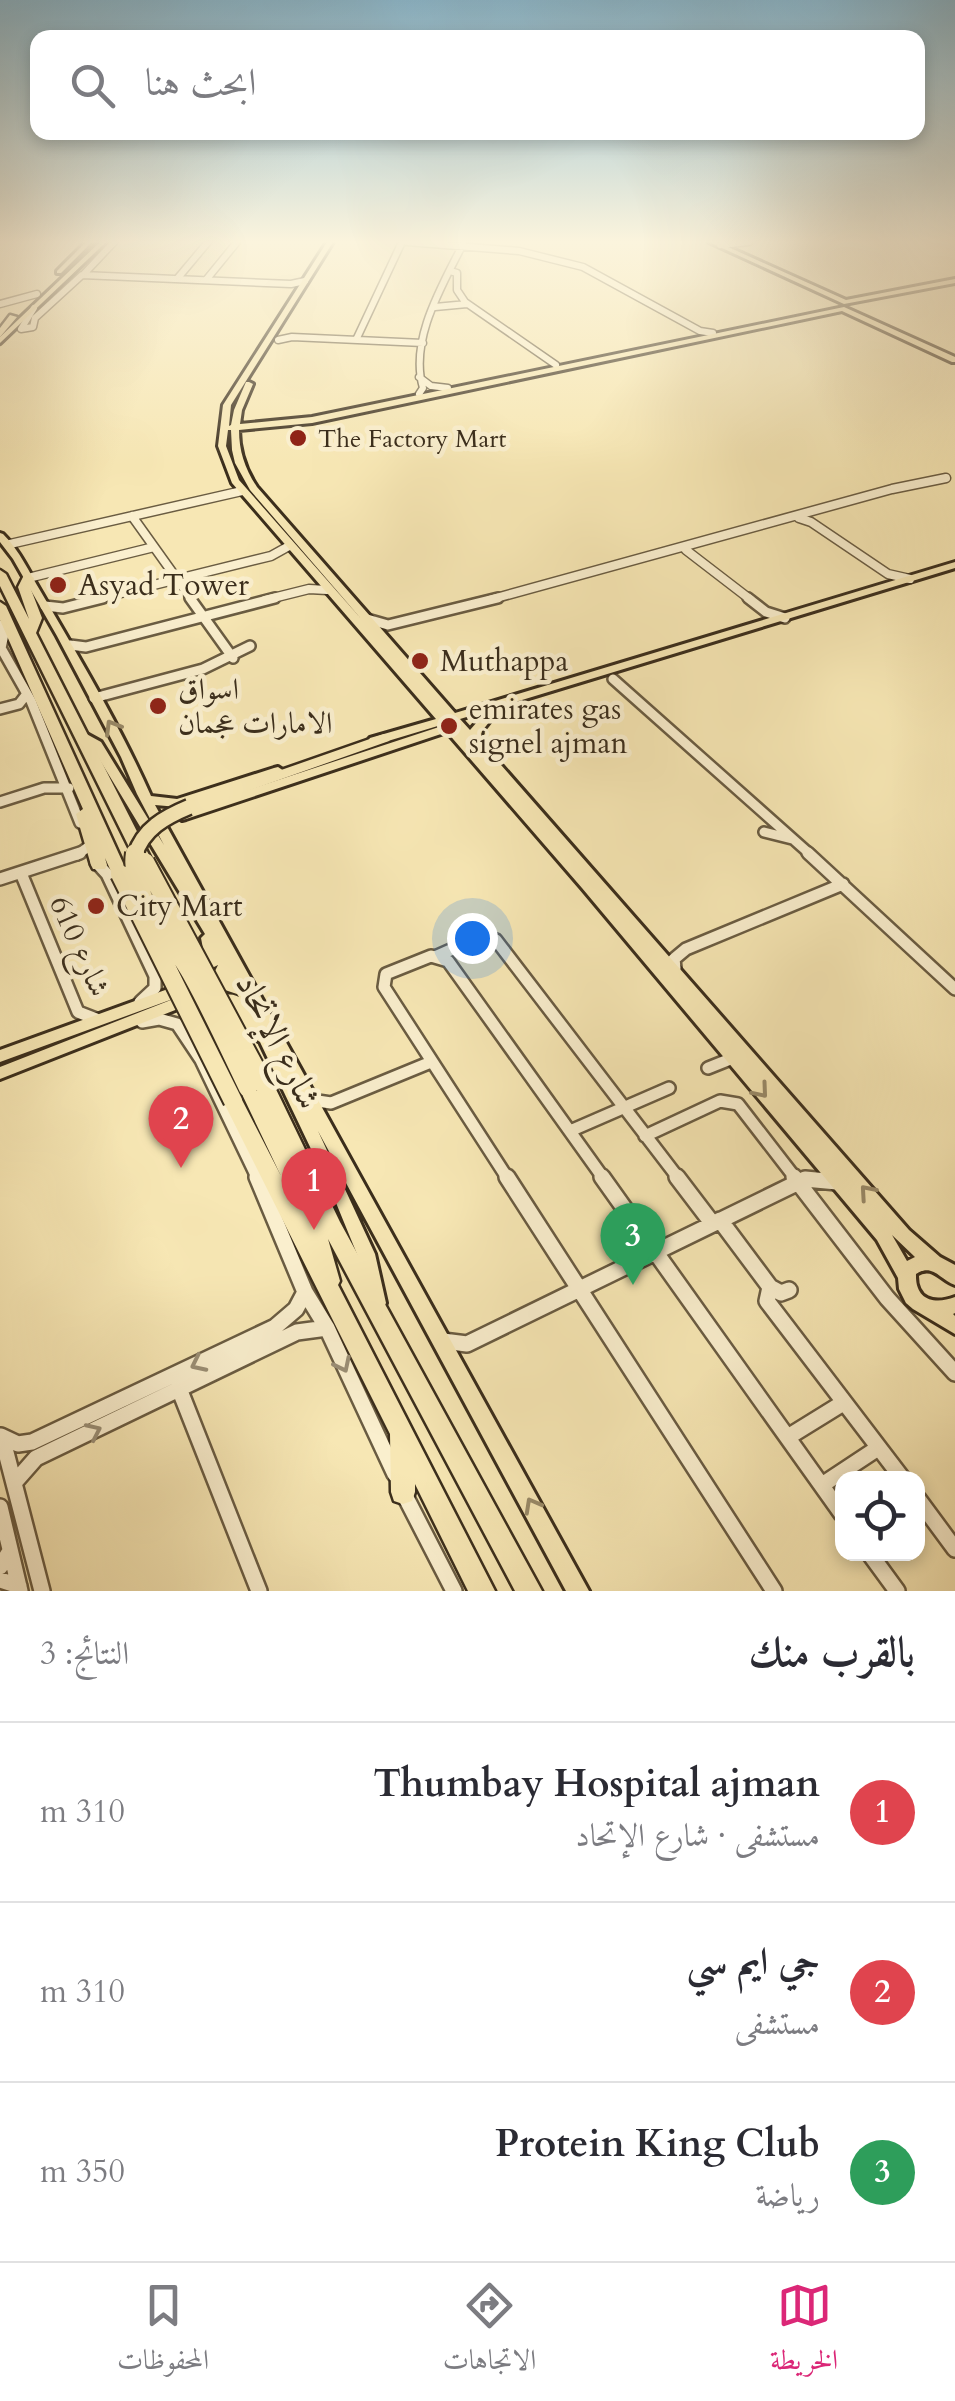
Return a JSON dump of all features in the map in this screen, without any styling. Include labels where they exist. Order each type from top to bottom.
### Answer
[{"type":"highway","points":[[0,335],[13,318]]},
{"type":"highway","name":"شارع الإتحاد","points":[[0,574],[10,642],[81,735],[145,862],[248,1092],[290,1219],[482,1591]]},
{"type":"highway","points":[[10,642],[36,618],[24,587],[33,578]]},
{"type":"highway","name":"شارع الإتحاد","points":[[0,606],[10,642],[120,874],[333,1228],[530,1591]]},
{"type":"highway","points":[[330,1295],[326,1262],[312,1218],[190,971],[142,891],[134,868],[135,852],[148,832],[181,809],[384,738]]},
{"type":"highway","points":[[86,796],[84,811],[93,856]]},
{"type":"highway","points":[[266,1196],[290,1219]]},
{"type":"highway","points":[[401,1432],[403,1492]]},
{"type":"main road","points":[[0,335],[24,316]]},
{"type":"main road","points":[[283,316],[234,392],[225,460],[242,492],[299,558],[318,587],[432,702],[482,713],[621,680],[955,568]]},
{"type":"main road","points":[[282,334],[284,316]]},
{"type":"main road","points":[[228,427],[293,316]]},
{"type":"main road","points":[[236,445],[277,424],[789,316]]},
{"type":"main road","points":[[228,427],[277,424],[526,376],[794,316]]},
{"type":"main road","points":[[867,316],[955,357]]},
{"type":"main road","points":[[875,316],[955,357]]},
{"type":"main road","points":[[656,348],[679,339]]},
{"type":"main road","points":[[526,376],[550,364]]},
{"type":"main road","points":[[236,411],[252,420],[277,424]]},
{"type":"main road","points":[[228,427],[253,488],[883,1235],[906,1275],[908,1292],[955,1326]]},
{"type":"main road","points":[[5,540],[54,610],[100,694],[209,934],[227,960],[324,1156],[370,1266],[377,1305]]},
{"type":"main road","points":[[148,800],[181,809],[767,618],[785,618],[889,580],[955,568]]},
{"type":"main road","points":[[621,680],[616,672],[650,659]]},
{"type":"main road","points":[[416,733],[432,702]]},
{"type":"main road","points":[[470,746],[482,713]]},
{"type":"main road","points":[[384,738],[416,733],[470,746],[675,968],[904,1235],[955,1277]]},
{"type":"main road","points":[[81,735],[123,772],[139,779]]},
{"type":"main road","points":[[100,751],[168,845],[578,1591]]},
{"type":"main road","points":[[168,845],[181,809]]},
{"type":"main road","points":[[147,956],[156,962],[165,978],[172,980],[212,963],[209,934]]},
{"type":"main road","points":[[1,1055],[80,1036],[201,994],[217,982],[227,960]]},
{"type":"main road","points":[[0,1073],[38,1059],[115,1016],[195,985],[217,982],[242,990]]},
{"type":"main road","points":[[201,1060],[183,1019],[191,1010],[231,998],[250,1030],[262,1037]]},
{"type":"main road","points":[[359,1238],[366,1202]]},
{"type":"main road","points":[[906,1275],[916,1264],[942,1263]]},
{"type":"main road","points":[[928,1308],[941,1310],[955,1305]]},
{"type":"street","points":[[29,316],[21,329],[33,327],[36,316]]},
{"type":"street","points":[[356,340],[368,316]]},
{"type":"street","points":[[419,394],[424,388],[418,376],[423,343],[432,316]]},
{"type":"street","points":[[484,316],[550,364]]},
{"type":"street","points":[[672,316],[700,333]]},
{"type":"street","points":[[282,334],[423,343]]},
{"type":"street","points":[[418,376],[431,386],[448,388]]},
{"type":"street","points":[[366,619],[388,625],[424,621],[950,477]]},
{"type":"street","points":[[381,636],[892,488],[950,477]]},
{"type":"street","points":[[5,540],[242,492]]},
{"type":"street","points":[[132,516],[233,658]]},
{"type":"street","points":[[811,518],[889,580]]},
{"type":"street","points":[[54,610],[270,556],[289,546]]},
{"type":"street","points":[[33,578],[154,547]]},
{"type":"street","points":[[686,550],[767,618]]},
{"type":"street","points":[[270,556],[299,558]]},
{"type":"street","points":[[77,649],[318,587]]},
{"type":"street","points":[[0,624],[10,642],[26,695],[69,788],[93,856],[156,978],[155,988],[115,1016]]},
{"type":"street","points":[[100,694],[233,658],[250,646]]},
{"type":"street","points":[[621,680],[650,713],[955,988]]},
{"type":"street","points":[[0,709],[19,704],[26,695]]},
{"type":"street","points":[[44,788],[63,774]]},
{"type":"street","points":[[0,802],[44,788],[69,788]]},
{"type":"street","points":[[764,832],[795,840]]},
{"type":"street","points":[[0,879],[74,856],[93,856]]},
{"type":"street","name":"شارع 610","points":[[20,873],[80,1014],[115,1016]]},
{"type":"street","points":[[675,968],[674,959],[682,950],[843,884]]},
{"type":"street","points":[[774,1591],[431,1062],[382,980],[389,971],[482,936],[493,938],[644,1136],[770,1287],[781,1292],[789,1290]]},
{"type":"street","points":[[437,956],[448,961],[835,1504]]},
{"type":"street","points":[[80,1036],[143,1021],[165,1020],[180,1027],[201,1060],[266,1196],[305,1292],[327,1328],[454,1591]]},
{"type":"street","points":[[708,1068],[733,1058]]},
{"type":"street","points":[[311,1100],[331,1102],[431,1062]]},
{"type":"street","points":[[570,1131],[668,1088]]},
{"type":"street","points":[[644,1136],[720,1101],[731,1100],[740,1106],[802,1180],[887,1298],[955,1373]]},
{"type":"street","points":[[320,1117],[331,1102]]},
{"type":"street","points":[[802,1180],[816,1158]]},
{"type":"street","points":[[455,1364],[467,1344],[802,1180],[837,1182]]},
{"type":"street","points":[[770,1287],[767,1301],[896,1471]]},
{"type":"street","points":[[1,1434],[18,1444],[45,1445],[180,1391],[277,1333],[305,1292]]},
{"type":"street","points":[[14,1483],[45,1445],[277,1333],[327,1328]]},
{"type":"street","points":[[442,1340],[467,1344]]},
{"type":"street","points":[[180,1391],[259,1591]]},
{"type":"street","points":[[788,1437],[843,1403]]},
{"type":"street","points":[[1,1434],[42,1591]]},
{"type":"street","points":[[822,1485],[878,1448]]},
{"type":"street","points":[[0,1507],[20,1588]]},
{"type":"street","points":[[925,1508],[955,1549]]},
{"type":"street","points":[[0,1567],[10,1550]]},
{"type":"street","points":[[875,1561],[897,1591]]},
{"type":"street","points":[[0,1580],[20,1588]]},
{"type":"place","name":"The Factory Mart","points":[[298,438]]},
{"type":"place","name":"Asyad Tower","points":[[58,585]]},
{"type":"place","name":"Muthappa","points":[[420,661]]},
{"type":"place","name":"اسواق الامارات عجمان","points":[[158,706]]},
{"type":"place","name":"emirates gas signel ajman","points":[[449,726]]},
{"type":"place","name":"City Mart","points":[[96,906]]},
{"type":"place","name":"جي ايم سي","points":[[181,1168]]},
{"type":"place","name":"Thumbay Hospital ajman","points":[[314,1230]]},
{"type":"place","name":"Protein King Club","points":[[633,1285]]}]
